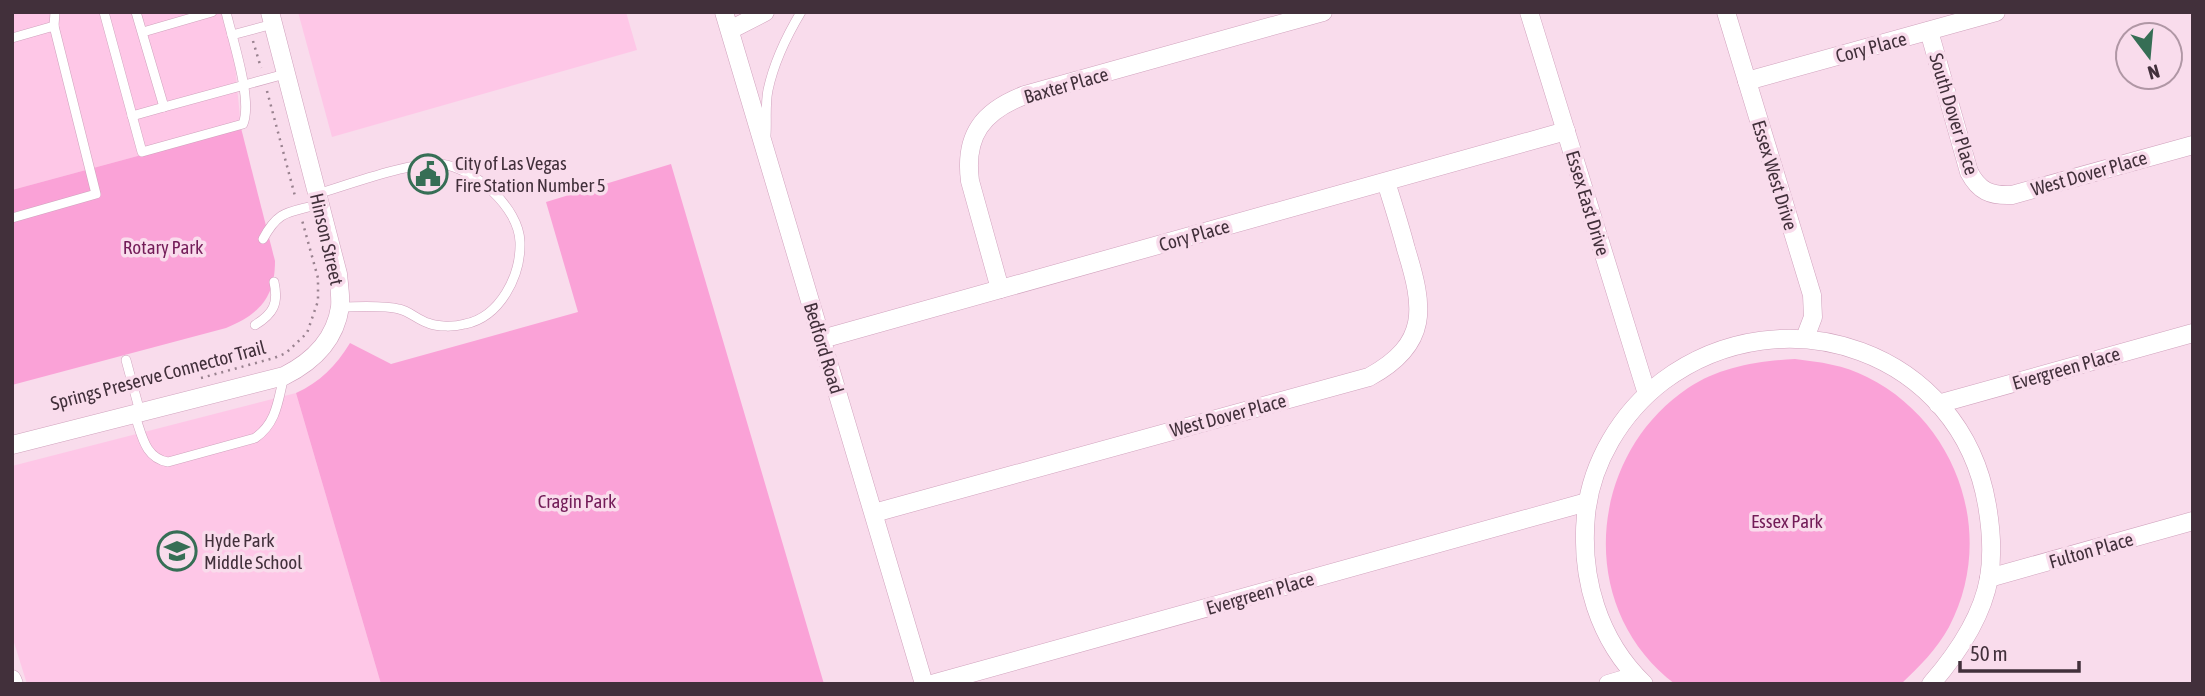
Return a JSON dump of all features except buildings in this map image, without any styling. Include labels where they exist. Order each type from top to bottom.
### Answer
[{"type":"street","name":"Bedford Road","points":[[724,12],[924,684]]},
{"type":"street","points":[[730,30],[765,12]]},
{"type":"street","name":"Baxter Place","points":[[1000,289],[968,167],[972,138],[991,113],[1025,95],[1323,12]]},
{"type":"street","name":"Essex East Drive","points":[[1529,12],[1647,394]]},
{"type":"street","name":"Essex West Drive","points":[[1726,12],[1812,295],[1813,317],[1805,338]]},
{"type":"street","name":"Cory Place","points":[[1747,81],[1996,12]]},
{"type":"street","name":"Hinson Street","points":[[12,445],[284,376],[317,355],[331,336],[340,307],[338,274],[272,18]]},
{"type":"street","name":"South Dover Place","points":[[1929,31],[1969,172],[1976,185],[1986,193]]},
{"type":"street","name":"Cory Place","points":[[822,339],[1566,131]]},
{"type":"street","name":"West Dover Place","points":[[1986,193],[1997,196],[2012,195],[2193,145]]},
{"type":"street","name":"West Dover Place","points":[[874,513],[1369,377],[1387,367],[1402,354],[1420,306],[1417,285],[1387,181]]},
{"type":"street","name":"Evergreen Place","points":[[1938,404],[2193,332]]},
{"type":"street","points":[[1639,680],[1613,646],[1602,624],[1587,576],[1584,539],[1587,502],[1600,462],[1620,426],[1647,394],[1685,365],[1729,346],[1777,337],[1825,341],[1867,353],[1905,374],[1938,404],[1966,441],[1983,484],[1991,529],[1989,578],[1968,634],[1952,660],[1931,684]]},
{"type":"street","name":"Evergreen Place","points":[[932,684],[1587,502]]},
{"type":"street","name":"Fulton Place","points":[[1989,578],[2193,522]]},
{"type":"street","points":[[12,678],[14,684]]},
{"type":"street","points":[[1608,684],[1639,680]]},
{"type":"lane","points":[[12,218],[96,194],[54,26],[55,12]]},
{"type":"lane","points":[[104,12],[142,152],[243,124],[247,116],[244,86],[226,12]]},
{"type":"lane","points":[[136,12],[164,107]]},
{"type":"lane","points":[[143,32],[212,12]]},
{"type":"lane","points":[[766,155],[768,92],[780,52],[801,12]]},
{"type":"lane","points":[[232,35],[250,30],[272,18]]},
{"type":"lane","points":[[12,38],[54,26]]},
{"type":"lane","points":[[132,116],[285,74]]},
{"type":"lane","points":[[263,239],[273,220],[318,199],[422,164],[443,164],[471,174],[492,188],[509,212],[520,241],[514,276],[497,306],[484,316],[466,324],[450,326],[429,324],[399,309],[340,307]]},
{"type":"lane","points":[[255,326],[268,318],[275,308],[277,295],[274,282]]},
{"type":"lane","points":[[126,359],[149,454],[168,462],[255,438],[268,430],[275,416],[284,376]]},
{"type":"path","name":"Springs Preserve Connector Trail","points":[[198,379],[286,353],[307,333],[318,301],[318,278],[250,30]]},
{"type":"shaded area","points":[[12,12],[230,12],[241,128],[12,190]]},
{"type":"shaded area","points":[[298,12],[626,12],[637,50],[332,137]]},
{"type":"shaded area","name":"Hyde Park Middle School","points":[[296,393],[381,684],[27,684],[12,636],[12,466]]},
{"type":"green space","name":"Rotary Park","points":[[241,128],[275,261],[272,285],[263,303],[248,317],[226,328],[12,385],[12,190]]},
{"type":"green space","name":"Cragin Park","points":[[671,164],[824,684],[381,684],[296,393],[327,372],[350,343],[391,364],[578,312],[546,202]]},
{"type":"green space","name":"Essex Park","points":[[1795,359],[1841,367],[1867,377],[1899,397],[1925,422],[1946,452],[1960,485],[1968,520],[1969,556],[1963,592],[1944,635],[1901,684],[1675,684],[1643,653],[1621,616],[1609,575],[1606,533],[1613,492],[1629,452],[1654,417],[1688,388],[1739,366]]},
{"type":"place","name":"City of Las Vegas Fire Station Number 5","points":[[428,174]]},
{"type":"place","name":"Hyde Park Middle School","points":[[177,551]]}]
